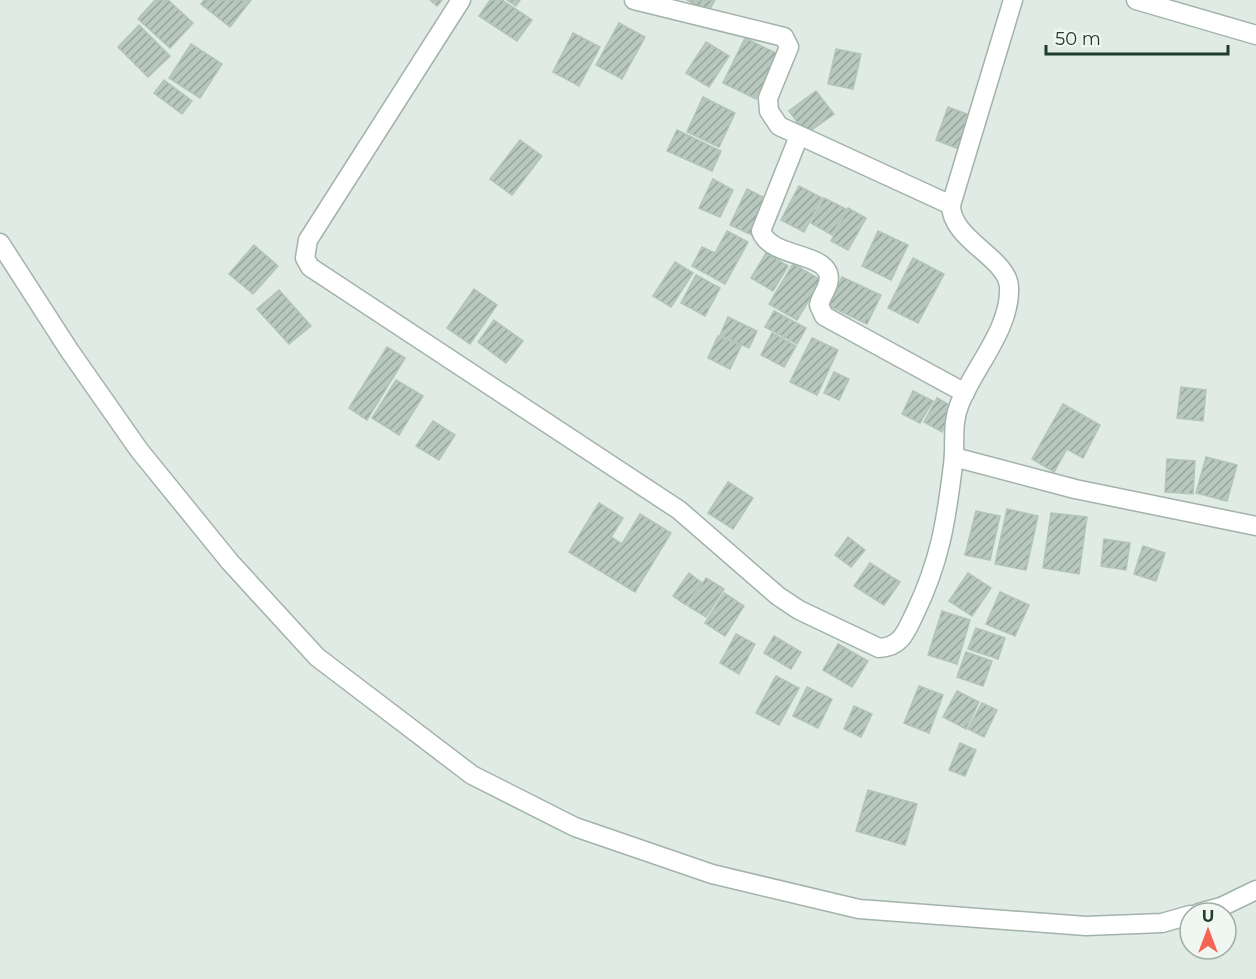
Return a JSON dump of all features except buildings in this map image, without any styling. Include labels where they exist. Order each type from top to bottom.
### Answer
[{"type":"street","points":[[461,0],[308,240],[305,258],[310,267],[679,510],[792,605],[873,647],[890,648],[901,640],[932,578],[947,520],[954,458],[952,447],[955,421],[965,393],[1007,308],[1009,281],[954,221],[951,205],[1013,0]]},
{"type":"street","points":[[634,0],[784,37],[789,47],[768,98],[767,106],[779,126],[951,205]]},
{"type":"street","points":[[1136,0],[1256,35]]},
{"type":"street","points":[[799,136],[761,231],[763,237],[770,244],[822,266],[828,273],[829,282],[819,305],[824,316],[965,393]]},
{"type":"street","points":[[0,243],[69,350],[139,450],[230,562],[317,657],[472,775],[575,827],[712,874],[859,909],[1086,926],[1162,923],[1178,918]]},
{"type":"street","points":[[954,458],[1075,489],[1256,526]]},
{"type":"street","points":[[1233,901],[1256,890]]}]
